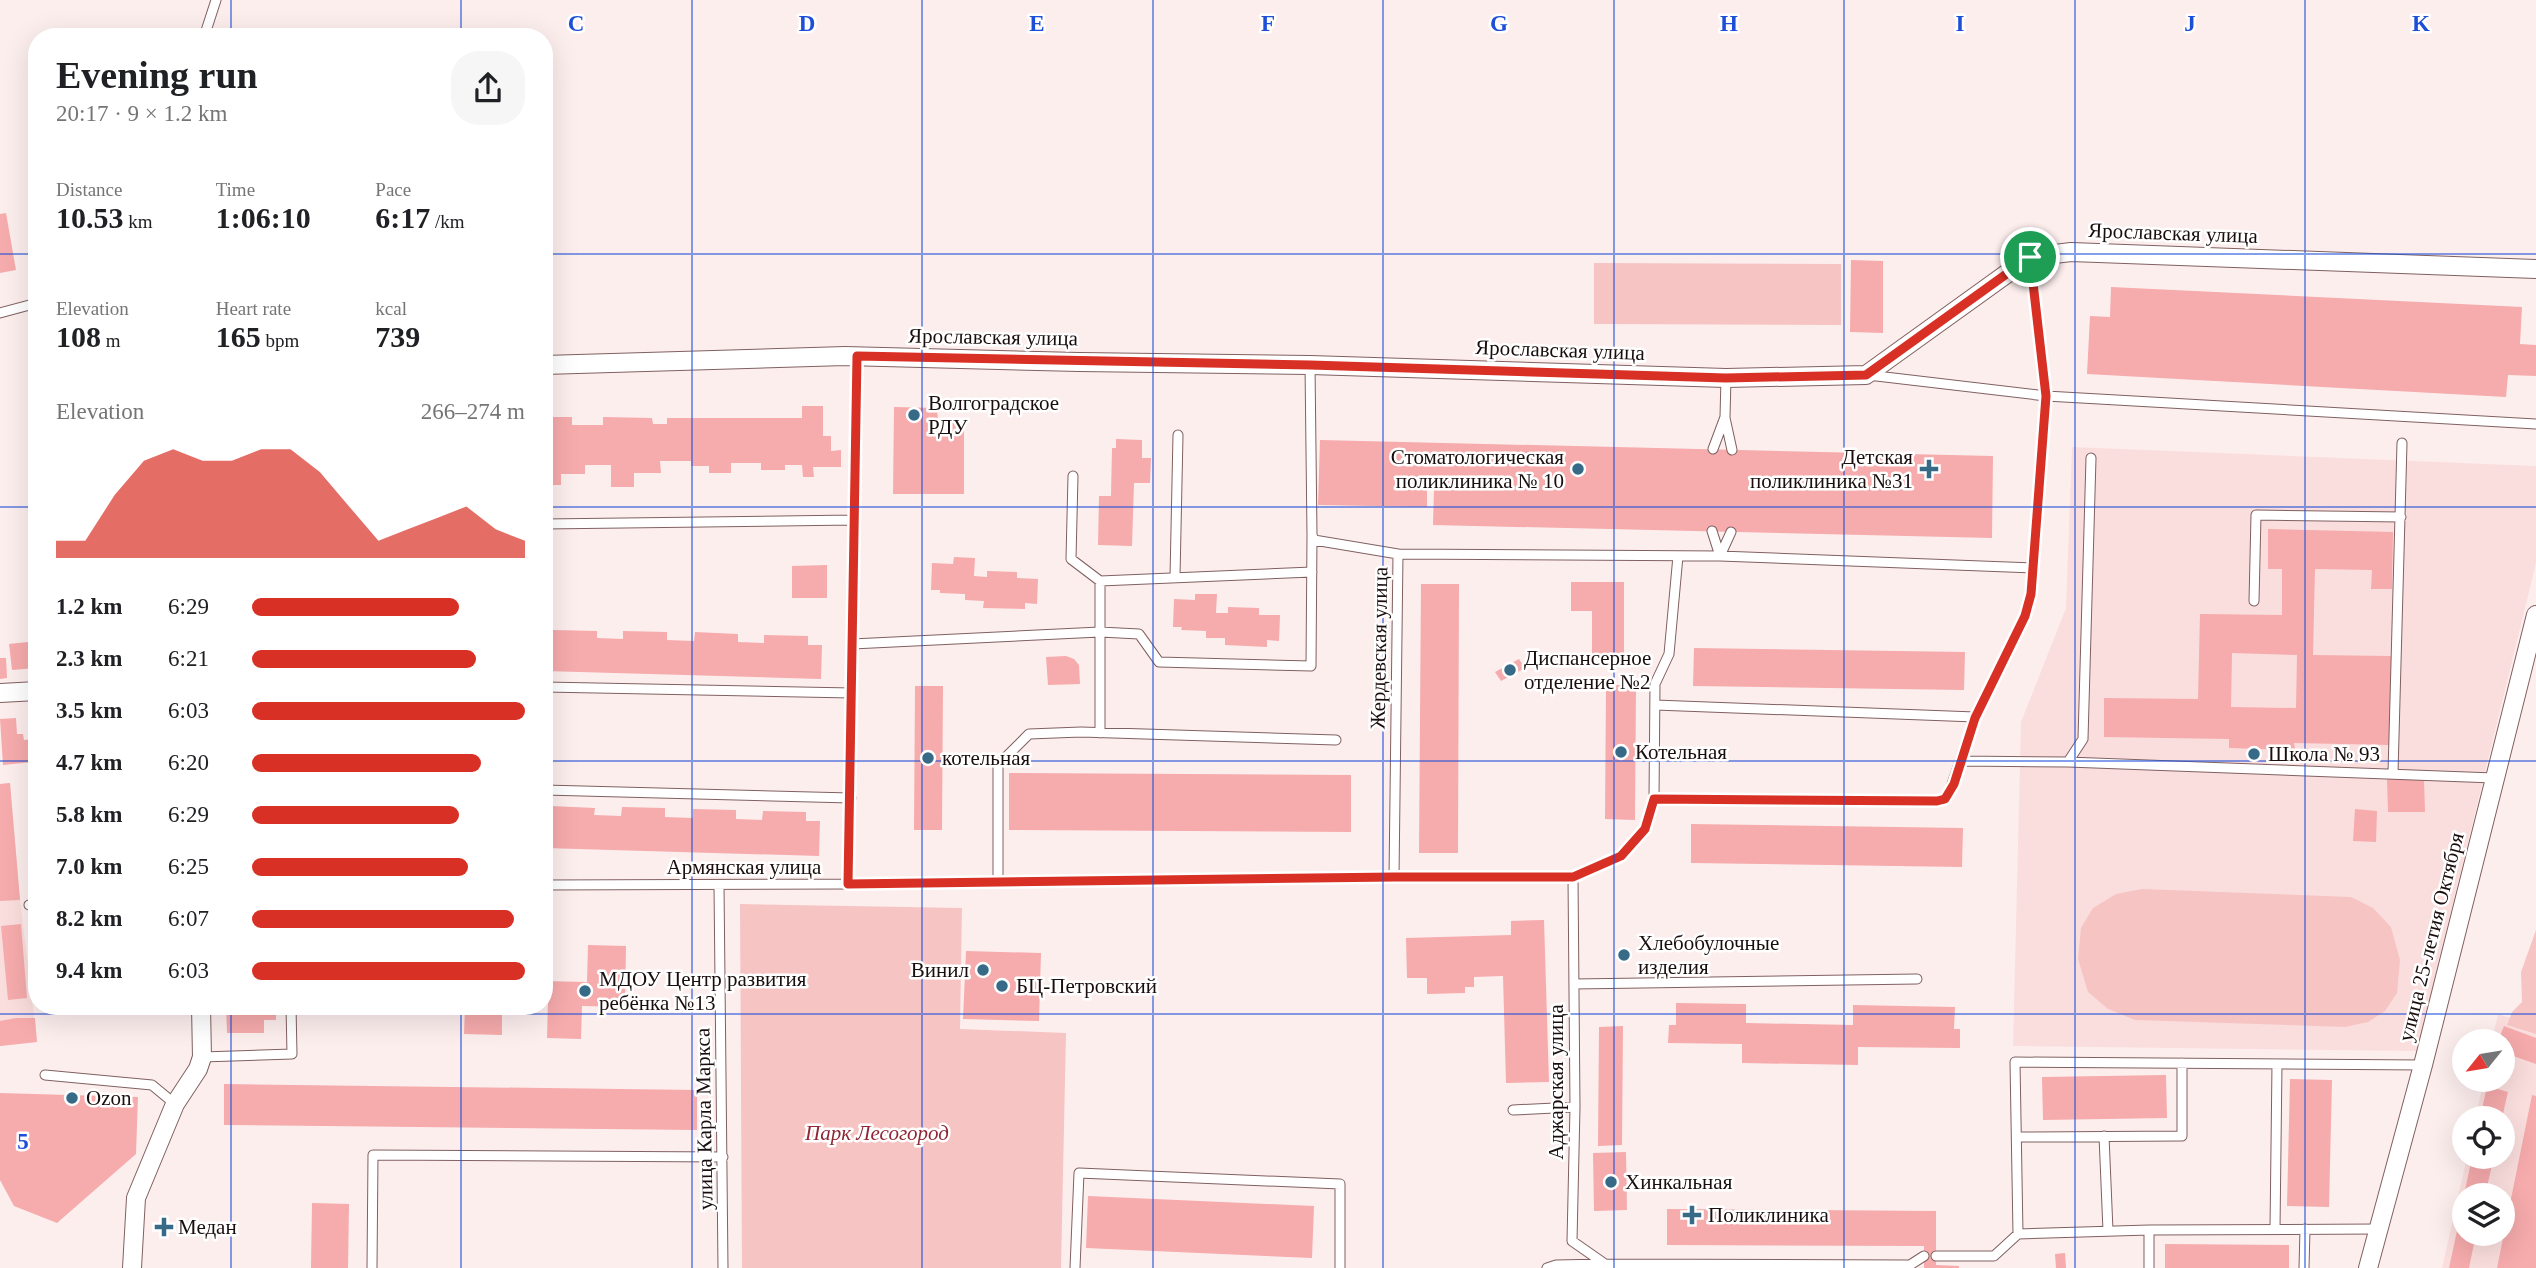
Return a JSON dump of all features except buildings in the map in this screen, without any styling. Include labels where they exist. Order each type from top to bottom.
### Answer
[{"type":"street","name":"Ярославская улица","points":[[553,365],[857,356],[1310,365],[1726,378],[1866,375],[2030,257],[2071,252],[2536,269]]},
{"type":"street","name":"улица 25-летия Октября","points":[[2368,1268],[2423,1065],[2536,615]]},
{"type":"street","points":[[0,693],[28,691]]},
{"type":"street","points":[[132,1268],[136,1198],[175,1104],[198,1069],[202,1058],[201,1015]]},
{"type":"lane","points":[[207,28],[216,0]]},
{"type":"lane","points":[[1654,799],[1937,801],[1948,796],[1975,718],[2025,616],[2031,594],[2046,396],[2030,257]]},
{"type":"lane","points":[[0,313],[28,305]]},
{"type":"lane","points":[[848,884],[857,356]]},
{"type":"lane","points":[[852,644],[1100,632],[1139,634],[1159,662],[1311,666],[1310,365]]},
{"type":"lane","points":[[1866,375],[2046,396],[2536,424]]},
{"type":"lane","points":[[1726,378],[1725,416],[1732,450]]},
{"type":"lane","points":[[1713,449],[1725,416]]},
{"type":"lane","points":[[1175,577],[1178,435]]},
{"type":"lane","points":[[2393,773],[2402,443]]},
{"type":"lane","points":[[2068,762],[2083,739],[2091,458]]},
{"type":"lane","points":[[1073,476],[1072,559],[1100,581],[1312,572]]},
{"type":"lane","points":[[2254,601],[2256,515],[2401,517]]},
{"type":"lane","points":[[553,524],[853,520]]},
{"type":"lane","points":[[1712,531],[1720,556]]},
{"type":"lane","points":[[1720,556],[1731,532]]},
{"type":"lane","name":"Жердевская улица","points":[[1312,535],[1314,540],[1398,554],[1394,877]]},
{"type":"lane","points":[[1398,554],[1678,555],[2034,568]]},
{"type":"lane","points":[[1573,877],[1621,856],[1645,829],[1654,799],[1655,684],[1670,654],[1678,555]]},
{"type":"lane","points":[[1100,581],[1100,733]]},
{"type":"lane","points":[[553,687],[852,693]]},
{"type":"lane","points":[[1655,705],[1975,718]]},
{"type":"lane","points":[[998,882],[998,765],[1029,734],[1100,733],[1336,740]]},
{"type":"lane","points":[[1961,761],[2068,762],[2494,778]]},
{"type":"lane","points":[[553,790],[851,798]]},
{"type":"lane","name":"Армянская улица","points":[[553,885],[1573,877]]},
{"type":"lane","name":"Аджарская улица","points":[[1573,877],[1572,1241],[1606,1266]]},
{"type":"lane","name":"улица Карла Маркса","points":[[719,885],[723,1268]]},
{"type":"lane","points":[[1574,984],[1917,979]]},
{"type":"lane","points":[[202,1058],[292,1054],[291,1015]]},
{"type":"lane","points":[[2018,1234],[2015,1062],[2423,1065]]},
{"type":"lane","points":[[2017,1136],[2182,1136],[2182,1063]]},
{"type":"lane","points":[[2275,1229],[2277,1064]]},
{"type":"lane","points":[[46,1075],[152,1085],[175,1104]]},
{"type":"lane","points":[[1513,1110],[1574,1107]]},
{"type":"lane","points":[[2104,1136],[2108,1231]]},
{"type":"lane","points":[[372,1268],[373,1154],[723,1157]]},
{"type":"lane","points":[[1075,1268],[1079,1173],[1340,1184],[1340,1268]]},
{"type":"lane","points":[[2304,1268],[2305,1229]]},
{"type":"lane","points":[[1936,1256],[1994,1256],[2018,1234],[2149,1230],[2378,1229]]},
{"type":"lane","points":[[2149,1230],[2149,1268]]},
{"type":"lane","points":[[1547,1268],[1556,1265],[1910,1266],[1924,1256]]},
{"type":"lane","points":[[1994,1256],[1994,1268]]},
{"type":"shaded area","name":"Школа № 93","points":[[2072,447],[2536,466],[2536,563],[2417,1051],[2013,1046],[2021,722],[2066,608]]},
{"type":"shaded area","points":[[10,783],[28,966],[28,1015],[34,1015],[37,1042],[0,1046],[0,784]]},
{"type":"shaded area","points":[[2498,1014],[2536,1026],[2536,1268],[2442,1268],[2452,1224],[2452,1246],[2515,1246],[2515,1183],[2461,1183],[2464,1169],[2515,1169],[2515,1106],[2478,1106],[2481,1092],[2515,1092],[2515,1029],[2495,1029]]},
{"type":"green space","points":[[1594,263],[1841,264],[1841,325],[1594,324]]},
{"type":"green space","points":[[2142,889],[2351,897],[2373,908],[2391,927],[2400,960],[2397,993],[2385,1011],[2368,1022],[2345,1027],[2135,1020],[2108,1009],[2088,992],[2078,959],[2081,928],[2093,908],[2116,894]]},
{"type":"green space","name":"Парк Лесогород","points":[[740,904],[962,908],[960,1029],[1066,1033],[1061,1268],[742,1268]]},
{"type":"green space","points":[[2536,930],[2536,1034],[2507,1025],[2512,1012],[2522,1002],[2521,972]]},
{"type":"place","name":"Волгоградское РДУ","points":[[914,415]]},
{"type":"place","name":"Стоматологическая поликлиника № 10","points":[[1578,469]]},
{"type":"place","name":"Детская поликлиника №31","points":[[1929,469]]},
{"type":"place","name":"Диспансерное отделение №2","points":[[1510,670]]},
{"type":"place","name":"Котельная","points":[[1621,752]]},
{"type":"place","name":"Школа № 93","points":[[2254,754]]},
{"type":"place","name":"котельная","points":[[928,758]]},
{"type":"place","name":"Хлебобулочные изделия","points":[[1624,955]]},
{"type":"place","name":"Винил","points":[[983,970]]},
{"type":"place","name":"БЦ-Петровский","points":[[1002,986]]},
{"type":"place","name":"МДОУ Центр развития ребёнка №13","points":[[585,991]]},
{"type":"place","name":"Ozon","points":[[72,1098]]},
{"type":"place","name":"Хинкальная","points":[[1611,1182]]},
{"type":"place","name":"Поликлиника","points":[[1692,1215]]},
{"type":"place","name":"Медан","points":[[164,1227]]},
{"type":"route","points":[[2030,257],[2046,396],[2031,594],[2025,616],[1975,718],[1954,784],[1945,799],[1654,799],[1645,829],[1621,856],[1573,877],[848,884],[857,356],[1310,365],[1726,378],[1866,375],[2030,257]]}]
